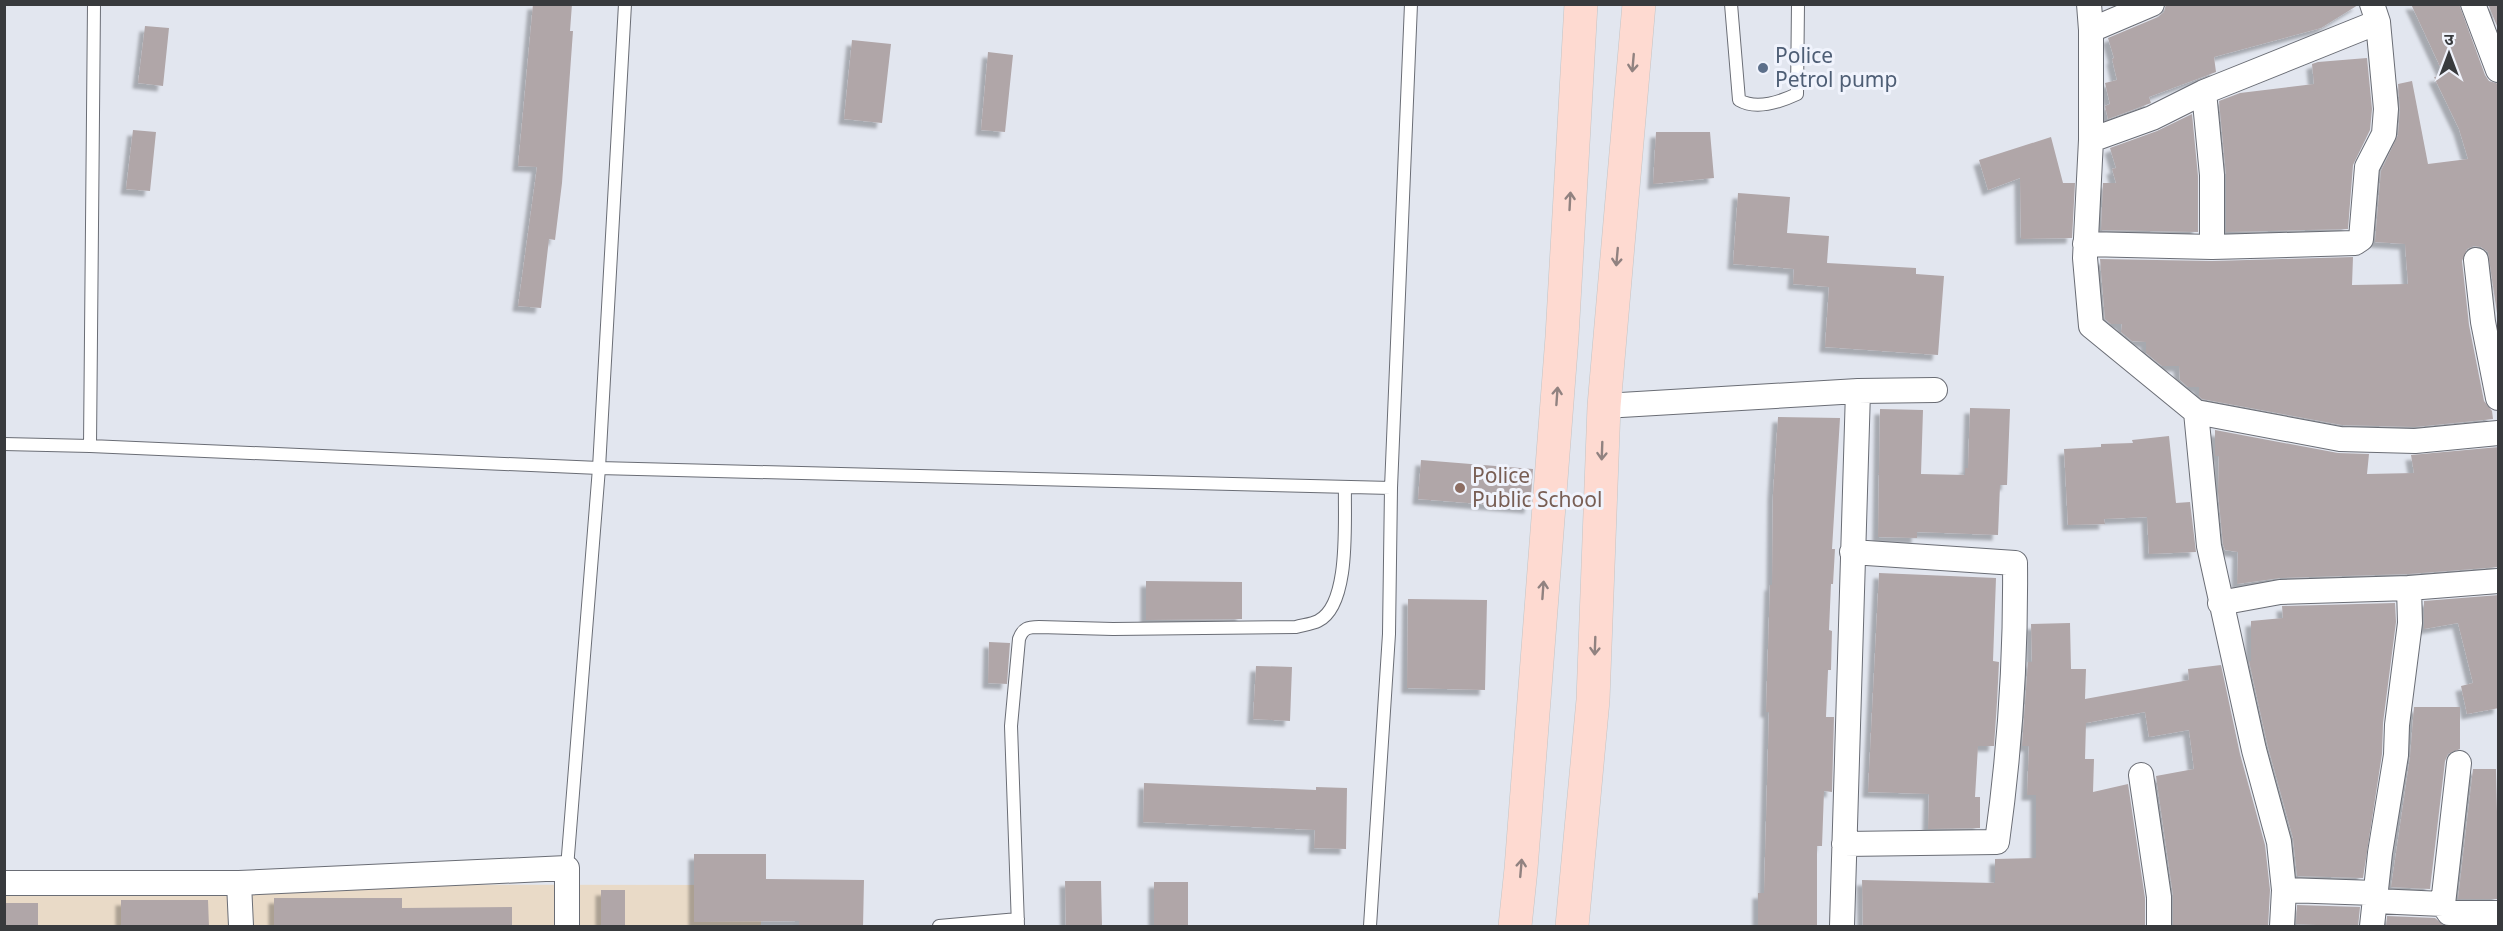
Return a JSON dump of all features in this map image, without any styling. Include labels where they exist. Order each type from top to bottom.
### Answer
[{"type":"main road","points":[[1515,927],[1562,338],[1581,4]]},
{"type":"main road","points":[[1572,927],[1593,700],[1604,406],[1638,4]]},
{"type":"street","points":[[2089,4],[2091,140],[2085,244],[2091,326],[2196,412],[2340,439],[2415,441],[2499,434]]},
{"type":"street","points":[[2091,30],[2152,4]]},
{"type":"street","points":[[2473,4],[2499,70]]},
{"type":"street","points":[[2085,244],[2212,247],[2355,243],[2361,239],[2367,168],[2384,134],[2385,87],[2375,13],[2152,117],[2091,140]]},
{"type":"street","points":[[2204,92],[2212,175],[2212,247]]},
{"type":"street","points":[[2476,260],[2483,322],[2499,398]]},
{"type":"street","points":[[1604,406],[1858,391],[1935,390]]},
{"type":"street","points":[[1842,927],[1858,391]]},
{"type":"street","points":[[2196,412],[2209,546],[2220,603],[2254,750],[2279,842],[2284,890],[2282,927]]},
{"type":"street","points":[[1844,844],[1997,842],[2006,783],[2016,630],[2015,563],[1852,552]]},
{"type":"street","points":[[2220,603],[2280,592],[2409,588],[2499,581]]},
{"type":"street","points":[[2372,927],[2396,755],[2397,725],[2410,623],[2409,588]]},
{"type":"street","points":[[2459,764],[2443,903],[2450,913],[2499,913]]},
{"type":"street","points":[[2141,775],[2158,885],[2159,927]]},
{"type":"street","points":[[4,883],[239,883],[567,868],[567,927]]},
{"type":"street","points":[[239,883],[241,927]]},
{"type":"street","points":[[2284,890],[2443,903]]},
{"type":"lane","points":[[90,446],[94,4]]},
{"type":"lane","points":[[567,868],[599,468],[625,4]]},
{"type":"lane","points":[[1370,927],[1389,634],[1391,488],[1411,4]]},
{"type":"lane","points":[[1731,4],[1739,100],[1747,105],[1783,101],[1797,94],[1798,4]]},
{"type":"lane","points":[[4,444],[599,468],[1391,488]]},
{"type":"lane","points":[[939,927],[1018,923],[1011,726],[1021,632],[1028,627],[1113,629],[1296,627],[1320,620],[1333,606],[1343,568],[1345,487]]},
{"type":"shaded area","points":[[5,884],[761,885],[761,926],[5,926]]},
{"type":"building","points":[[533,4],[572,4],[570,31],[573,31],[562,183],[555,240],[549,239],[541,308],[518,306],[537,167],[518,166]]},
{"type":"building","points":[[2166,4],[2358,5],[2321,28],[2214,57],[2216,72],[2149,97],[2151,103],[2108,119],[2105,106],[2110,104],[2105,83],[2117,80],[2108,38],[2158,17],[2164,12]]},
{"type":"building","points":[[2411,4],[2459,4],[2485,75],[2489,81],[2499,84],[2499,327],[2488,252],[2481,247],[2474,246],[2467,249],[2462,261],[2469,325],[2484,401],[2492,411],[2493,419],[2415,427],[2342,425],[2202,399],[2199,396],[2199,387],[2188,387],[2180,380],[2179,366],[2162,366],[2146,353],[2146,342],[2132,341],[2121,332],[2122,324],[2111,324],[2105,319],[2100,259],[2212,261],[2353,257],[2352,285],[2408,284],[2405,244],[2375,242],[2381,171],[2398,135],[2400,110],[2398,84],[2412,81],[2428,164],[2468,159],[2459,129],[2434,77],[2444,75]]},
{"type":"building","points":[[2488,4],[2499,4],[2499,31]]},
{"type":"building","points":[[145,26],[169,28],[163,86],[138,83]]},
{"type":"building","points":[[852,40],[891,44],[882,123],[844,119]]},
{"type":"building","points":[[988,52],[1013,55],[1005,132],[981,130]]},
{"type":"building","points":[[2367,58],[2372,109],[2370,130],[2353,165],[2348,229],[2226,232],[2226,174],[2219,101],[2240,93],[2314,84],[2312,64]]},
{"type":"building","points":[[2192,114],[2198,176],[2198,232],[2101,230],[2103,183],[2116,183],[2112,169],[2116,168],[2110,148],[2157,131]]},
{"type":"building","points":[[133,130],[156,132],[150,191],[126,189]]},
{"type":"building","points":[[1656,132],[1710,132],[1714,178],[1653,184]]},
{"type":"building","points":[[2051,137],[2063,183],[2075,183],[2072,238],[2021,239],[2020,178],[1988,190],[1979,160]]},
{"type":"building","points":[[1738,193],[1790,197],[1787,233],[1829,236],[1827,263],[1916,268],[1916,274],[1944,276],[1938,355],[1825,347],[1829,287],[1793,284],[1794,269],[1733,264]]},
{"type":"building","points":[[1970,408],[2010,409],[2007,485],[2000,485],[1998,535],[1917,532],[1917,538],[1878,537],[1880,409],[1923,410],[1921,474],[1965,475],[1965,468],[1968,468]]},
{"type":"building","points":[[1778,417],[1840,418],[1829,630],[1832,631],[1831,670],[1828,670],[1826,717],[1834,717],[1832,792],[1824,791],[1822,846],[1817,846],[1817,927],[1758,927],[1758,893],[1764,893],[1769,712],[1766,712],[1770,585],[1772,585],[1773,494]]},
{"type":"building","points":[[2215,430],[2338,453],[2369,454],[2367,474],[2414,473],[2411,455],[2499,447],[2499,567],[2408,574],[2280,578],[2237,584],[2238,552],[2225,550],[2223,544],[2218,492],[2219,456],[2215,456]]},
{"type":"building","points":[[2169,436],[2176,503],[2190,502],[2196,552],[2149,554],[2147,517],[2104,519],[2105,524],[2068,525],[2064,449],[2101,447],[2101,444],[2133,443],[2132,440]]},
{"type":"building","points":[[1421,460],[1533,469],[1530,508],[1418,499]]},
{"type":"building","points":[[1879,573],[1996,578],[1993,661],[1999,662],[1997,702],[1994,746],[1978,746],[1975,797],[1980,797],[1980,828],[1928,829],[1929,794],[1868,792]]},
{"type":"building","points":[[1146,581],[1242,582],[1242,619],[1146,620]]},
{"type":"building","points":[[2499,595],[2499,708],[2467,714],[2461,686],[2473,683],[2458,623],[2424,629],[2424,601]]},
{"type":"building","points":[[1408,599],[1487,600],[1485,690],[1407,688]]},
{"type":"building","points":[[2395,603],[2396,622],[2383,723],[2382,754],[2363,878],[2297,876],[2293,838],[2268,747],[2249,661],[2251,661],[2251,621],[2283,618],[2282,606]]},
{"type":"building","points":[[2070,623],[2071,669],[2086,669],[2085,699],[2189,680],[2188,669],[2221,665],[2240,754],[2265,845],[2270,890],[2268,927],[2173,927],[2173,895],[2156,776],[2194,769],[2189,730],[2149,737],[2145,712],[2086,723],[2085,759],[2094,759],[2093,792],[2128,784],[2145,898],[2145,927],[1863,927],[1862,880],[1995,883],[1995,859],[2036,858],[2036,795],[2027,795],[2029,746],[2022,746],[2028,662],[2032,662],[2031,624]]},
{"type":"building","points":[[989,642],[1010,643],[1007,684],[988,683]]},
{"type":"building","points":[[1256,666],[1292,667],[1290,721],[1253,719]]},
{"type":"building","points":[[2414,707],[2460,707],[2460,749],[2448,754],[2445,761],[2430,889],[2391,887],[2410,757]]},
{"type":"building","points":[[2473,769],[2496,769],[2499,899],[2458,899]]},
{"type":"building","points":[[1144,783],[1316,790],[1316,787],[1347,788],[1346,849],[1314,848],[1315,830],[1143,822]]},
{"type":"building","points":[[694,854],[766,854],[766,879],[864,880],[863,927],[799,927],[799,921],[694,922]]},
{"type":"building","points":[[1065,881],[1101,881],[1102,927],[1066,927]]},
{"type":"building","points":[[1154,882],[1188,882],[1188,927],[1154,927]]},
{"type":"building","points":[[601,890],[625,890],[625,927],[601,927]]},
{"type":"building","points":[[274,898],[402,898],[402,908],[512,907],[512,927],[274,927]]},
{"type":"building","points":[[121,900],[208,900],[209,927],[121,927]]},
{"type":"building","points":[[4,903],[38,903],[38,927],[4,927]]},
{"type":"building","points":[[2297,905],[2360,907],[2358,927],[2296,924]]},
{"type":"building","points":[[2387,916],[2435,918],[2446,927],[2386,927]]},
{"type":"place","name":"Police Petrol pump","points":[[1763,68]]},
{"type":"place","name":"Police Public School","points":[[1460,488]]}]
